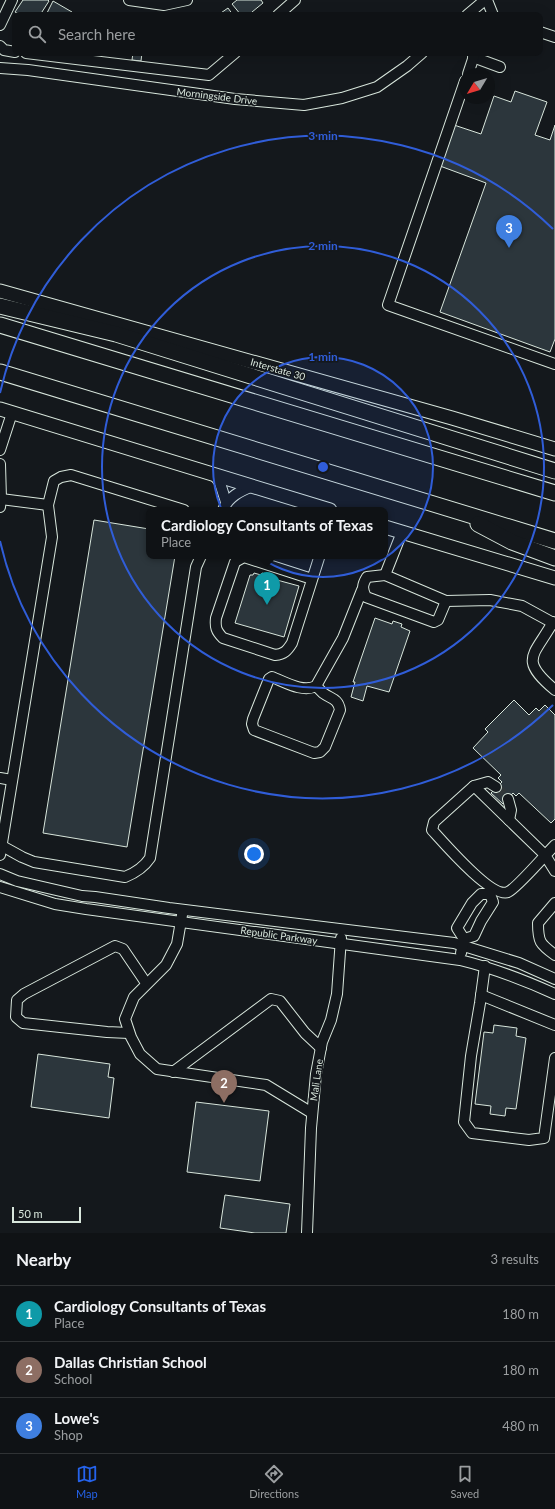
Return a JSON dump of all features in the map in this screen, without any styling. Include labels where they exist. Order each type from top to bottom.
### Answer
[{"type":"highway","points":[[0,306],[116,334],[555,471]]},
{"type":"highway","points":[[0,325],[555,494]]},
{"type":"highway","points":[[0,372],[555,541]]},
{"type":"highway","points":[[449,508],[512,542],[555,558]]},
{"type":"main road","name":"Interstate 30","points":[[0,291],[555,448]]},
{"type":"main road","points":[[6,411],[320,507]]},
{"type":"main road","points":[[388,528],[555,578]]},
{"type":"street","points":[[0,25],[12,0]]},
{"type":"street","points":[[129,0],[164,6],[187,0]]},
{"type":"street","points":[[281,12],[295,0]]},
{"type":"street","points":[[471,12],[486,0],[492,12]]},
{"type":"street","points":[[543,33],[555,37]]},
{"type":"street","points":[[0,46],[4,50],[12,51]]},
{"type":"street","points":[[50,56],[209,76],[231,56]]},
{"type":"street","name":"Morningside Drive","points":[[0,68],[28,70],[235,99],[304,105],[342,98],[377,87],[419,56]]},
{"type":"street","points":[[470,68],[474,56]]},
{"type":"street","points":[[476,56],[500,67]]},
{"type":"street","points":[[459,98],[388,305],[520,350],[555,364]]},
{"type":"street","points":[[0,450],[6,411]]},
{"type":"street","points":[[0,464],[1,503],[48,505]]},
{"type":"street","points":[[174,507],[71,475],[61,477],[54,482],[48,505],[52,537],[1,850],[34,862],[125,877],[132,874],[150,858],[196,567],[200,559]]},
{"type":"street","points":[[214,475],[220,483],[225,506],[245,489],[253,486]]},
{"type":"street","points":[[385,575],[402,532]]},
{"type":"street","points":[[240,559],[235,562],[215,626],[218,633],[223,638],[275,655],[283,654],[288,650],[292,643],[318,559]]},
{"type":"street","points":[[250,559],[312,579]]},
{"type":"street","points":[[316,686],[324,694],[335,699],[339,704],[340,710],[325,747],[320,752],[314,753],[254,730],[252,724],[253,719],[269,679],[272,677],[305,689],[316,686],[342,638],[362,590],[362,584],[367,577],[385,575],[446,600],[490,600],[522,606],[554,623],[535,650],[532,657],[534,665],[541,678],[555,690]]},
{"type":"street","points":[[362,590],[366,597],[434,622],[438,620],[446,600]]},
{"type":"street","points":[[0,778],[12,780]]},
{"type":"street","points":[[463,942],[474,936],[481,921],[493,902],[492,892],[432,830],[434,822],[474,786],[488,782],[496,787]]},
{"type":"street","points":[[474,786],[545,855],[555,872]]},
{"type":"street","points":[[508,799],[511,810],[509,820]]},
{"type":"street","points":[[460,960],[463,942],[457,928],[472,903],[481,894],[492,892],[500,894],[508,892],[555,845]]},
{"type":"street","name":"Republic Parkway","points":[[0,874],[17,881],[82,896],[94,896],[183,910],[342,930],[454,943],[463,942],[555,978]]},
{"type":"street","name":"Republic Parkway","points":[[0,886],[55,904],[86,909],[460,960],[485,966],[521,979],[555,994]]},
{"type":"street","points":[[555,903],[538,923],[538,940],[544,947],[555,955]]},
{"type":"street","points":[[183,910],[177,944],[166,965],[146,983],[134,997],[125,1019],[129,1032],[140,1054],[156,1069],[266,1085],[312,1113]]},
{"type":"street","name":"Mali Lane","points":[[307,1233],[312,1113],[316,1074],[322,1042],[331,1020],[338,994],[342,930]]},
{"type":"street","points":[[129,1032],[107,1032],[23,1023],[16,1017],[17,1000],[24,994],[115,946],[123,949],[146,983]]},
{"type":"street","points":[[485,966],[471,1056],[464,1122],[472,1133],[529,1140],[544,1138],[555,1058]]},
{"type":"street","points":[[481,996],[555,1025]]},
{"type":"street","points":[[173,1072],[271,999],[280,1001],[306,1033],[321,1048]]},
{"type":"building","points":[[23,0],[49,1],[42,12],[15,12]]},
{"type":"building","points":[[237,0],[261,0],[263,3],[252,12],[239,12],[232,4]]},
{"type":"building","points":[[53,1],[72,12],[48,12]]},
{"type":"building","points":[[228,8],[231,12],[222,12]]},
{"type":"building","points":[[133,56],[142,56],[141,61],[132,60]]},
{"type":"building","points":[[515,91],[547,102],[535,135],[550,140],[555,125],[555,339],[550,352],[440,312],[486,183],[440,166],[454,125],[481,134],[491,104],[495,104],[495,96],[511,102]]},
{"type":"building","points":[[94,520],[146,529],[146,559],[175,559],[127,847],[43,833]]},
{"type":"building","points":[[254,573],[261,575],[262,573],[277,578],[277,580],[299,586],[284,637],[235,623],[250,575],[253,575]]},
{"type":"building","points":[[375,618],[392,624],[393,621],[402,624],[401,627],[410,631],[389,692],[367,686],[363,701],[351,697],[355,682],[353,682]]},
{"type":"building","points":[[514,700],[529,715],[536,708],[539,711],[545,705],[555,715],[555,819],[551,823],[519,793],[516,796],[513,793],[503,804],[491,793],[502,782],[498,778],[501,775],[473,748],[488,732],[485,729]]},
{"type":"building","points":[[494,1025],[517,1028],[516,1036],[526,1038],[516,1109],[506,1108],[505,1116],[490,1114],[491,1106],[475,1104],[484,1032],[493,1033]]},
{"type":"building","points":[[38,1054],[110,1064],[108,1077],[114,1078],[109,1118],[31,1107]]},
{"type":"building","points":[[196,1102],[269,1111],[260,1181],[187,1172]]},
{"type":"building","points":[[225,1195],[290,1204],[286,1233],[255,1233],[220,1228]]},
{"type":"tunnel","points":[[496,787],[508,799]]},
{"type":"place","name":"Lowe's","points":[[509,248]]},
{"type":"place","name":"Cardiology Consultants of Texas","points":[[267,605]]},
{"type":"place","name":"Dallas Christian School","points":[[224,1103]]}]
